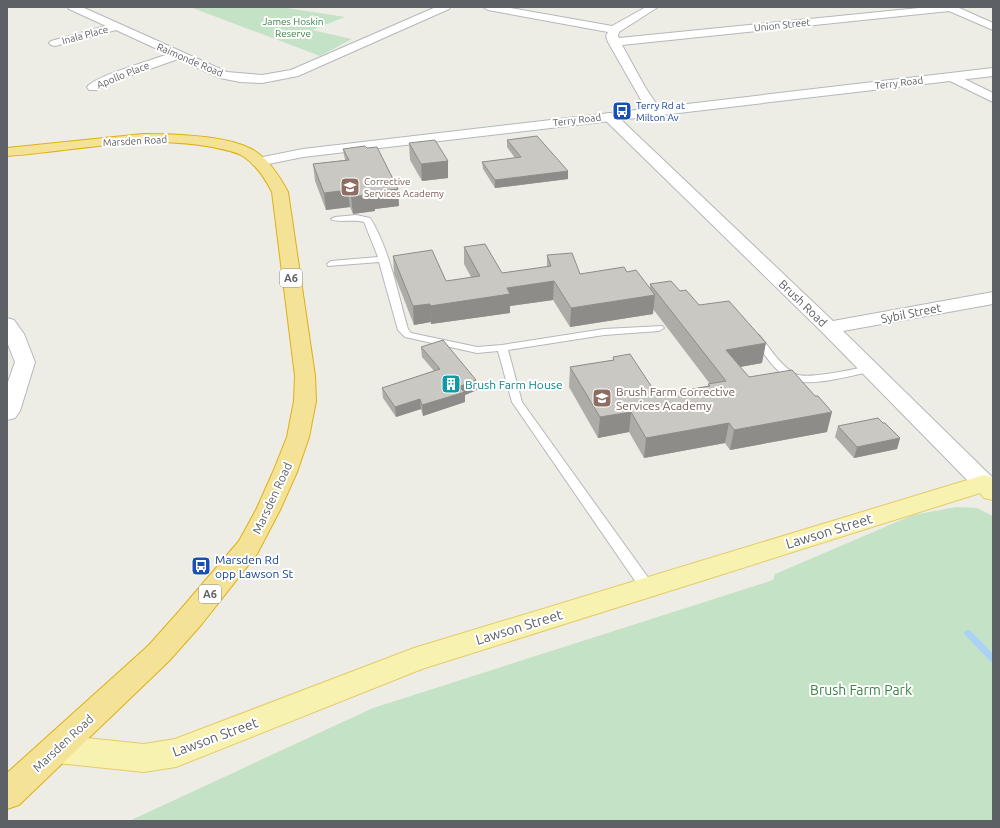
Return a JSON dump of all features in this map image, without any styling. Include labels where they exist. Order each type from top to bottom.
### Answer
[{"type":"highway","name":"Marsden Road","points":[[7,152],[101,142],[170,139],[208,142],[229,146],[249,154],[273,179],[280,192],[305,376],[305,401],[298,437],[274,497],[248,547],[191,617],[159,653],[7,794]]},
{"type":"highway","name":"Marsden Road","points":[[7,158],[113,147],[158,145],[199,148],[258,162]]},
{"type":"main road","name":"Lawson Street","points":[[57,749],[144,758],[176,753],[414,660],[646,587],[988,488]]},
{"type":"street","name":"Raimonde Road","points":[[72,7],[115,28],[224,75],[240,78],[262,79],[280,77],[301,70],[445,7]]},
{"type":"street","points":[[488,7],[614,30],[653,7]]},
{"type":"street","points":[[949,8],[993,27]]},
{"type":"street","name":"Union Street","points":[[614,42],[949,8]]},
{"type":"street","name":"Inala Place","points":[[55,43],[115,28]]},
{"type":"street","points":[[614,30],[612,36],[614,42],[654,111]]},
{"type":"street","name":"Apollo Place","points":[[93,87],[106,80],[177,55]]},
{"type":"street","name":"Terry Road","points":[[258,162],[303,153],[993,72]]},
{"type":"street","points":[[952,77],[993,98]]},
{"type":"street","name":"Brush Road","points":[[610,117],[829,328],[988,488]]},
{"type":"street","name":"Sybil Street","points":[[829,328],[993,298]]},
{"type":"street","points":[[7,324],[14,334],[25,362],[10,411],[7,413]]},
{"type":"lane","points":[[335,219],[356,217],[367,220],[372,228],[383,259],[403,330],[408,335],[477,350],[502,348],[604,332],[659,328]]},
{"type":"lane","points":[[331,264],[383,259]]},
{"type":"lane","points":[[750,331],[785,370],[794,377],[806,380],[869,369]]},
{"type":"lane","points":[[502,348],[517,402],[646,587]]},
{"type":"green space","name":"James Hoskin Reserve","points":[[190,7],[281,7],[345,17],[312,30],[352,39],[320,56]]},
{"type":"green space","name":"Brush Farm Park","points":[[956,507],[977,508],[993,516],[993,821],[129,821],[373,708],[773,580],[775,574],[913,515]]},
{"type":"building","points":[[537,136],[568,171],[495,180],[482,162],[521,157],[507,140]]},
{"type":"building","points":[[435,140],[448,161],[421,164],[409,143]]},
{"type":"building","points":[[365,146],[367,148],[377,147],[398,189],[373,192],[374,194],[351,197],[348,190],[324,193],[313,164],[349,160],[343,149]]},
{"type":"building","points":[[485,244],[502,273],[551,266],[547,255],[572,253],[580,274],[624,267],[627,272],[636,270],[655,295],[571,308],[554,281],[507,288],[510,294],[430,306],[430,304],[413,306],[393,256],[432,250],[446,281],[480,276],[464,247]]},
{"type":"building","points":[[671,281],[680,291],[686,290],[699,305],[729,301],[766,343],[726,350],[749,377],[792,370],[815,396],[818,396],[832,412],[734,430],[729,423],[646,438],[631,412],[600,417],[570,367],[614,360],[613,357],[630,354],[657,395],[710,386],[708,384],[726,381],[650,284]]},
{"type":"building","name":"Brush Farm House","points":[[443,340],[476,380],[458,387],[465,392],[422,405],[420,399],[395,407],[382,388],[440,369],[421,347]]},
{"type":"building","points":[[878,418],[900,438],[857,447],[838,426]]},
{"type":"waterway","points":[[968,633],[993,659]]},
{"type":"place","name":"Terry Rd at Milton Av","points":[[622,111]]},
{"type":"place","name":"Corrective Services Academy","points":[[350,187]]},
{"type":"place","name":"Brush Farm House","points":[[451,384]]},
{"type":"place","name":"Brush Farm Corrective Services Academy","points":[[602,398]]},
{"type":"place","name":"Marsden Rd opp Lawson St","points":[[201,566]]}]
